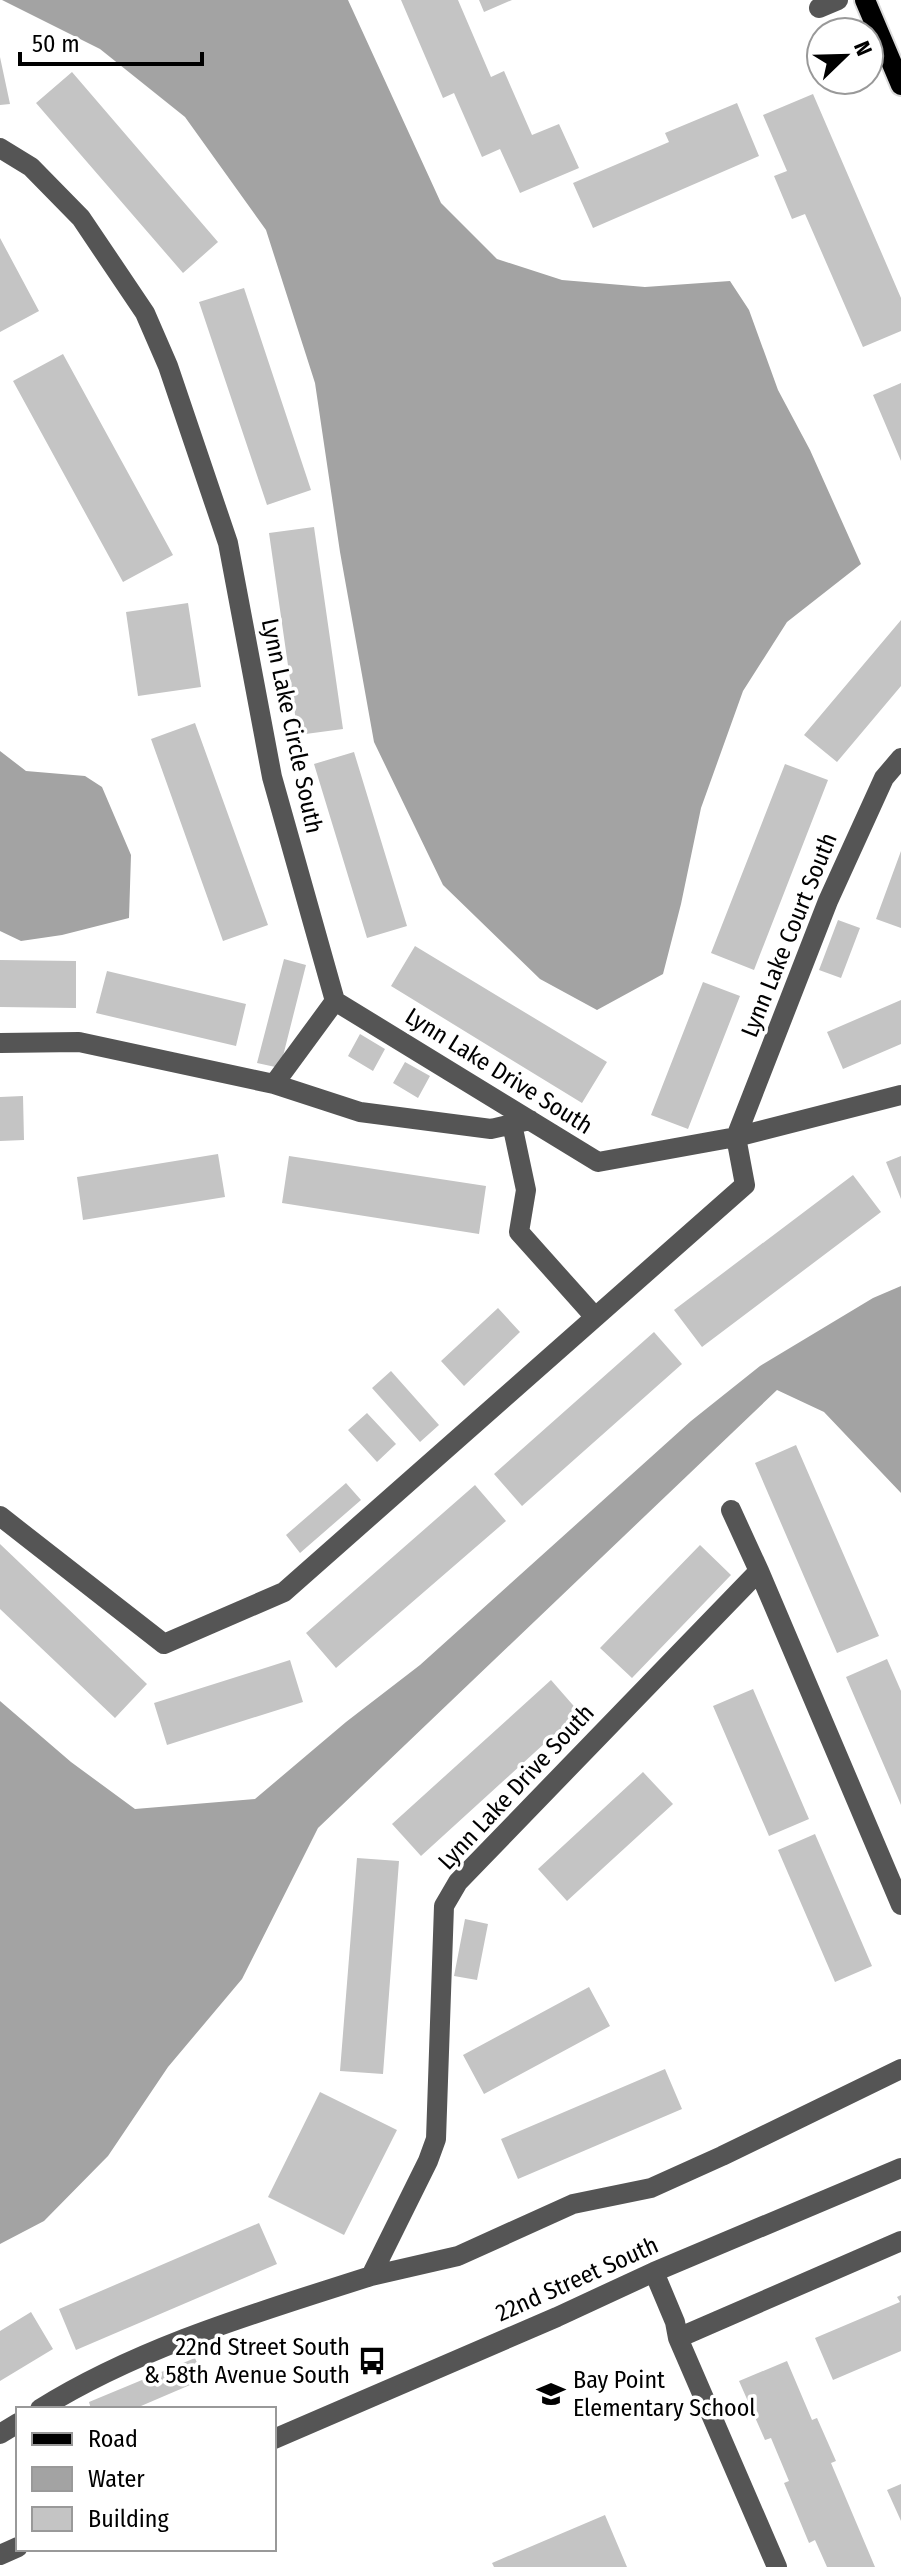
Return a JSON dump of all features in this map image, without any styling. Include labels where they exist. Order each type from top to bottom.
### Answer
[{"type":"main road","points":[[865,0],[901,85]]},
{"type":"street","name":"Lynn Lake Circle South","points":[[0,148],[31,167],[81,218],[145,313],[168,366],[228,543],[272,777],[335,1001]]},
{"type":"street","name":"Lynn Lake Court South","points":[[736,1137],[828,901],[884,778],[901,758]]},
{"type":"street","points":[[274,1084],[335,1001]]},
{"type":"street","name":"Lynn Lake Drive South","points":[[335,1001],[521,1122],[598,1162],[736,1137],[901,1095]]},
{"type":"street","points":[[0,1043],[79,1042],[274,1084],[360,1112],[491,1129],[521,1122],[526,1190],[519,1232],[595,1317]]},
{"type":"street","points":[[0,1516],[164,1644],[284,1592],[745,1185],[736,1137]]},
{"type":"street","points":[[731,1510],[901,1905]]},
{"type":"street","name":"Lynn Lake Drive South","points":[[371,2276],[436,2139],[444,1906],[458,1882],[759,1571]]},
{"type":"street","points":[[44,2407],[120,2366],[247,2315],[371,2276],[458,2256],[573,2204],[651,2188],[901,2069]]},
{"type":"street","name":"22nd Street South","points":[[276,2438],[654,2272],[901,2168]]},
{"type":"street","points":[[678,2338],[901,2241]]},
{"type":"street","points":[[654,2272],[675,2322],[678,2338],[777,2567]]},
{"type":"water","points":[[2,0],[348,0],[441,203],[497,259],[562,280],[645,287],[730,281],[749,310],[778,390],[810,450],[861,564],[787,622],[743,691],[701,808],[663,974],[597,1010],[540,979],[443,885],[374,742],[340,552],[315,383],[266,230],[185,117],[100,49]]},
{"type":"water","points":[[0,751],[26,771],[85,776],[102,787],[131,855],[129,918],[62,935],[21,941],[0,931]]},
{"type":"water","points":[[901,1286],[901,1493],[824,1412],[777,1390],[318,1828],[242,1979],[168,2067],[108,2156],[44,2221],[0,2244],[0,1701],[71,1762],[135,1809],[255,1799],[346,1722],[420,1665],[691,1421],[760,1366],[873,1298]]},
{"type":"building","points":[[401,0],[458,0],[491,77],[504,71],[532,135],[559,124],[579,168],[520,193],[500,149],[482,157],[454,93],[443,98]]},
{"type":"building","points":[[479,0],[512,0],[484,12]]},
{"type":"building","points":[[0,57],[10,104],[0,105]]},
{"type":"building","points":[[72,72],[218,242],[183,273],[36,103]]},
{"type":"building","points":[[814,96],[901,298],[901,331],[863,347],[805,214],[792,219],[774,176],[787,171],[763,115]]},
{"type":"building","points":[[737,103],[759,156],[593,228],[573,183],[669,142],[665,133]]},
{"type":"building","points":[[0,238],[39,311],[0,332]]},
{"type":"building","points":[[244,288],[311,490],[267,505],[199,302]]},
{"type":"building","points":[[63,354],[173,555],[123,582],[13,381]]},
{"type":"building","points":[[901,383],[901,461],[873,395]]},
{"type":"building","points":[[314,527],[343,729],[298,735],[269,533]]},
{"type":"building","points":[[188,603],[201,687],[138,696],[126,612]]},
{"type":"building","points":[[901,620],[901,686],[837,762],[804,735]]},
{"type":"building","points":[[195,723],[268,925],[223,941],[151,739]]},
{"type":"building","points":[[354,752],[407,926],[367,938],[314,764]]},
{"type":"building","points":[[785,764],[828,780],[754,970],[711,953]]},
{"type":"building","points":[[901,851],[901,928],[876,919]]},
{"type":"building","points":[[838,920],[860,928],[841,978],[819,970]]},
{"type":"building","points":[[415,946],[607,1062],[582,1103],[391,986]]},
{"type":"building","points":[[284,959],[306,965],[280,1068],[257,1063]]},
{"type":"building","points":[[0,960],[76,961],[76,1008],[0,1007]]},
{"type":"building","points":[[107,971],[246,1004],[236,1046],[96,1013]]},
{"type":"building","points":[[703,982],[740,996],[688,1129],[651,1115]]},
{"type":"building","points":[[901,1000],[901,1044],[843,1069],[827,1032]]},
{"type":"building","points":[[360,1034],[385,1049],[373,1071],[348,1056]]},
{"type":"building","points":[[405,1062],[430,1076],[418,1098],[393,1083]]},
{"type":"building","points":[[23,1096],[24,1140],[0,1141],[0,1097]]},
{"type":"building","points":[[218,1154],[225,1197],[83,1220],[77,1177]]},
{"type":"building","points":[[289,1156],[486,1186],[479,1234],[282,1203]]},
{"type":"building","points":[[901,1156],[901,1199],[886,1162]]},
{"type":"building","points":[[853,1175],[881,1212],[702,1347],[674,1310]]},
{"type":"building","points":[[498,1308],[520,1332],[464,1386],[441,1361]]},
{"type":"building","points":[[654,1332],[682,1364],[522,1506],[494,1474]]},
{"type":"building","points":[[391,1371],[439,1425],[420,1442],[372,1388]]},
{"type":"building","points":[[367,1413],[396,1444],[377,1462],[348,1430]]},
{"type":"building","points":[[796,1445],[879,1636],[837,1653],[755,1463]]},
{"type":"building","points":[[346,1483],[361,1500],[300,1553],[286,1535]]},
{"type":"building","points":[[475,1485],[506,1521],[336,1668],[306,1633]]},
{"type":"building","points":[[0,1544],[147,1684],[115,1718],[0,1609]]},
{"type":"building","points":[[700,1545],[731,1575],[632,1678],[600,1648]]},
{"type":"building","points":[[887,1659],[901,1691],[901,1805],[846,1677]]},
{"type":"building","points":[[290,1660],[303,1702],[167,1745],[154,1703]]},
{"type":"building","points":[[551,1680],[579,1712],[421,1856],[392,1824]]},
{"type":"building","points":[[753,1689],[809,1819],[769,1836],[713,1706]]},
{"type":"building","points":[[643,1772],[673,1804],[567,1901],[538,1869]]},
{"type":"building","points":[[815,1834],[872,1966],[835,1982],[778,1850]]},
{"type":"building","points":[[357,1858],[399,1861],[383,2074],[340,2071]]},
{"type":"building","points":[[465,1919],[488,1924],[477,1980],[454,1976]]},
{"type":"building","points":[[589,1987],[610,2026],[484,2094],[463,2055]]},
{"type":"building","points":[[665,2069],[682,2109],[518,2179],[501,2139]]},
{"type":"building","points":[[320,2092],[397,2130],[344,2235],[268,2197]]},
{"type":"building","points":[[259,2223],[277,2264],[76,2350],[59,2309]]},
{"type":"building","points":[[901,2295],[901,2351],[833,2380],[815,2338],[900,2302],[897,2297]]},
{"type":"building","points":[[31,2312],[53,2349],[0,2381],[0,2331]]},
{"type":"building","points":[[195,2358],[204,2379],[139,2407],[90,2407],[89,2402]]},
{"type":"building","points":[[787,2361],[812,2420],[817,2418],[836,2461],[831,2463],[875,2567],[827,2567],[815,2540],[809,2543],[784,2483],[789,2481],[771,2438],[765,2440],[739,2381]]},
{"type":"building","points":[[901,2484],[901,2521],[887,2490]]},
{"type":"building","points":[[605,2515],[627,2567],[494,2567],[492,2563]]},
{"type":"place","name":"22nd Street South & 58th Avenue South","points":[[372,2361]]},
{"type":"place","name":"Bay Point Elementary School","points":[[551,2394]]}]
